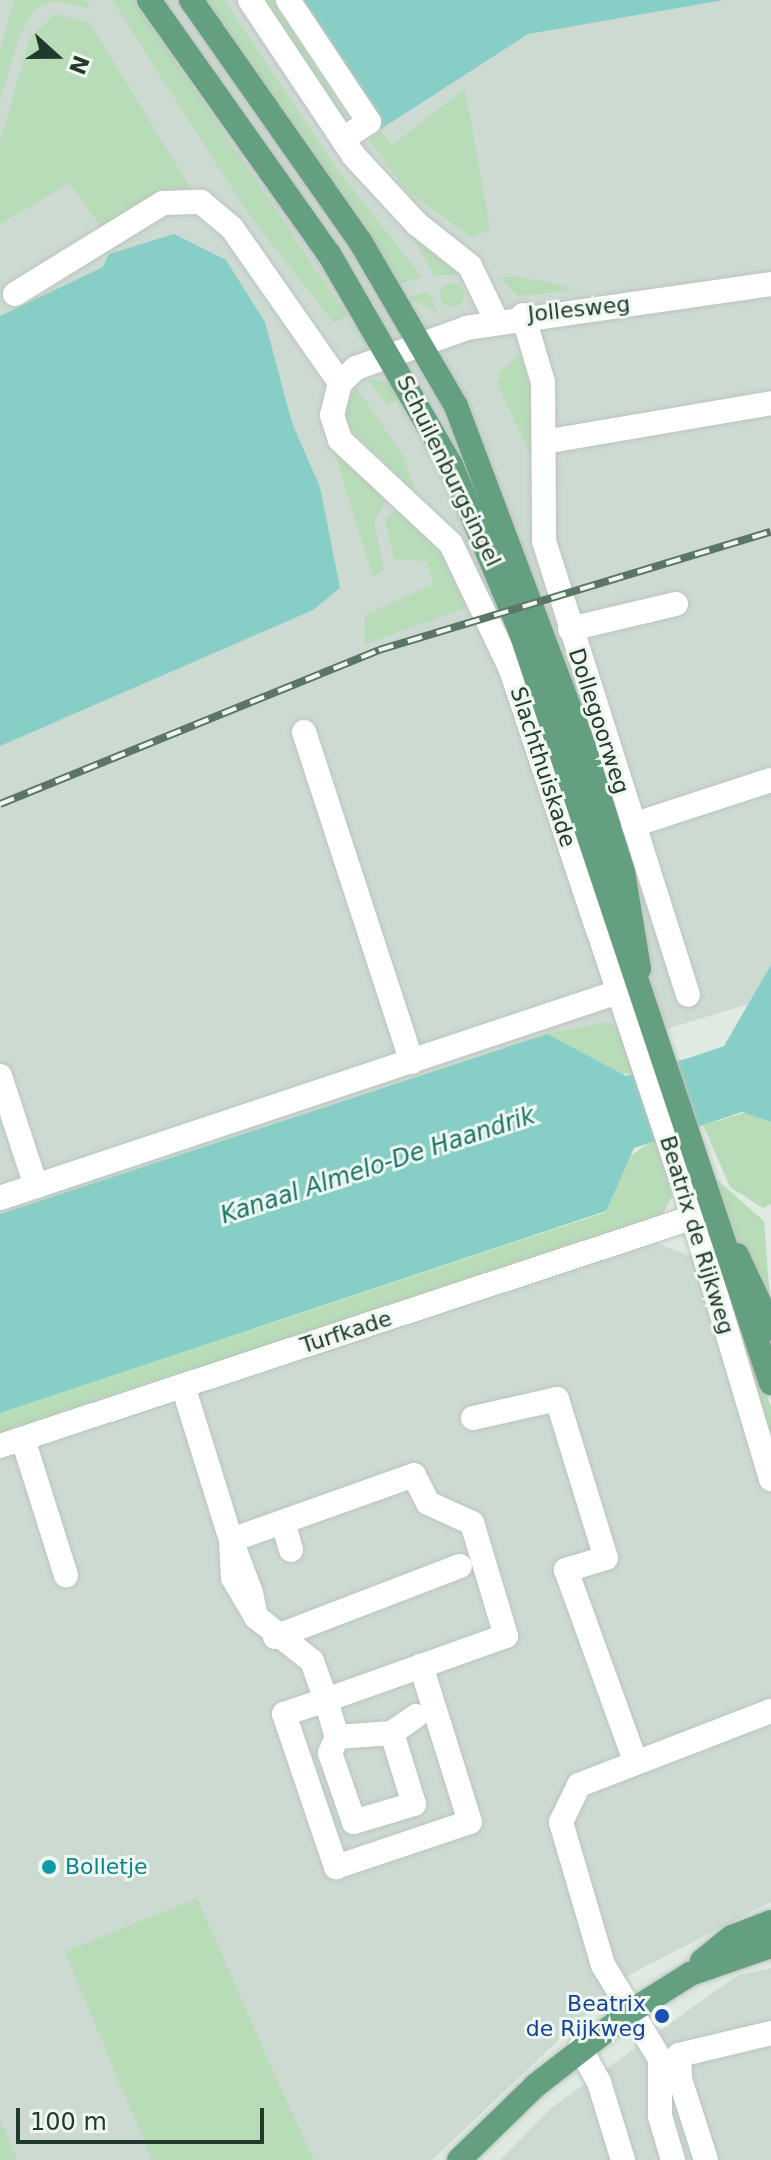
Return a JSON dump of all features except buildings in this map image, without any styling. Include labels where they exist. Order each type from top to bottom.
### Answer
[{"type":"main road","name":"Schuilenburgsingel","points":[[149,0],[391,352],[500,576],[701,1213],[771,1383]]},
{"type":"main road","name":"Schuilenburgsingel","points":[[191,0],[423,342],[490,483],[584,747],[623,872],[630,994]]},
{"type":"main road","name":"Schuilenburgsingel","points":[[701,1213],[771,1328]]},
{"type":"main road","points":[[459,2160],[580,2048],[690,1974],[770,1930]]},
{"type":"street","points":[[250,0],[343,139],[394,202],[470,266],[496,320]]},
{"type":"street","points":[[288,0],[369,122],[343,139]]},
{"type":"street","points":[[15,294],[163,203],[201,202],[232,228],[340,383],[391,352]]},
{"type":"street","name":"Jollesweg","points":[[391,352],[496,320],[523,315],[771,284]]},
{"type":"street","name":"Dollegoorweg","points":[[523,315],[543,382],[540,515],[570,629],[688,995]]},
{"type":"street","name":"Slachthuiskade","points":[[340,383],[332,415],[340,440],[433,521],[466,567],[510,667],[630,994]]},
{"type":"street","points":[[544,442],[771,403]]},
{"type":"street","points":[[570,629],[676,604]]},
{"type":"street","points":[[304,732],[412,1062]]},
{"type":"street","points":[[633,825],[771,780]]},
{"type":"street","points":[[0,1198],[412,1062],[630,994]]},
{"type":"street","points":[[0,1076],[36,1186]]},
{"type":"street","name":"Turfkade","points":[[11,1443],[701,1213]]},
{"type":"street","name":"Beatrix de Rijkweg","points":[[701,1213],[771,1479]]},
{"type":"street","points":[[183,1386],[245,1592],[275,1637],[312,1661],[337,1737],[330,1753],[354,1822],[414,1804],[392,1733]]},
{"type":"street","points":[[473,1418],[557,1399],[606,1558],[566,1570],[635,1761]]},
{"type":"street","points":[[11,1443],[66,1575]]},
{"type":"street","points":[[231,1540],[414,1475],[428,1503],[472,1523],[506,1636],[284,1714],[336,1867],[470,1822],[421,1666]]},
{"type":"street","points":[[283,1522],[291,1550]]},
{"type":"street","points":[[275,1637],[460,1566]]},
{"type":"street","points":[[673,2160],[660,2116],[660,2059],[603,1965],[561,1822],[579,1785],[771,1711]]},
{"type":"street","points":[[337,1737],[392,1733],[416,1716]]},
{"type":"street","points":[[706,2160],[680,2079],[679,2055],[771,2033]]},
{"type":"street","points":[[580,2048],[599,2082],[623,2160]]},
{"type":"shaded area","points":[[0,0],[771,0],[771,997],[0,1233]]},
{"type":"shaded area","points":[[652,1241],[693,1257],[771,1491],[771,1902],[625,1977],[432,2160],[0,2160],[0,1459]]},
{"type":"shaded area","points":[[771,1968],[771,2160],[500,2160],[551,2108],[738,1975]]},
{"type":"green space","points":[[14,0],[86,0],[90,8],[54,1],[35,9],[20,34],[0,100],[0,50]]},
{"type":"green space","points":[[112,0],[134,0],[347,316],[334,323],[247,212]]},
{"type":"green space","points":[[204,0],[224,0],[337,169],[422,277],[401,284]]},
{"type":"green space","points":[[259,0],[274,0],[346,117],[343,119]]},
{"type":"green space","points":[[56,14],[90,23],[194,194],[103,230],[70,183],[0,224],[0,141],[31,36]]},
{"type":"green space","points":[[465,89],[490,228],[473,238],[407,191],[369,140],[381,131],[392,145]]},
{"type":"green space","points":[[407,228],[453,264],[460,275],[434,275]]},
{"type":"green space","points":[[515,276],[567,286],[567,291],[518,296],[500,278]]},
{"type":"green space","points":[[447,283],[457,283],[464,290],[464,300],[457,307],[447,307],[440,300],[440,290]]},
{"type":"green space","points":[[426,292],[431,296],[439,314],[409,297]]},
{"type":"green space","points":[[520,354],[536,403],[534,462],[497,383],[502,374],[495,376]]},
{"type":"green space","points":[[368,380],[390,382],[403,396],[387,406]]},
{"type":"green space","points":[[356,387],[402,454],[417,494],[346,425],[346,404]]},
{"type":"green space","points":[[334,450],[390,493],[374,522],[384,571],[373,577]]},
{"type":"green space","points":[[398,507],[437,543],[473,605],[364,645],[365,615],[434,584],[426,561],[394,559],[385,521]]},
{"type":"green space","points":[[609,1022],[619,1030],[634,1074],[618,1074],[547,1034]]},
{"type":"green space","points":[[748,1112],[771,1122],[771,1204],[763,1208],[730,1187],[703,1125]]},
{"type":"green space","points":[[655,1139],[672,1196],[662,1216],[0,1437],[0,1413],[606,1212],[627,1158]]},
{"type":"green space","points":[[709,1173],[764,1221],[771,1315],[729,1228]]},
{"type":"green space","points":[[710,1239],[771,1407],[771,1453]]},
{"type":"green space","points":[[197,1898],[314,2160],[152,2160],[65,1952]]},
{"type":"green space","points":[[0,2118],[17,2160],[0,2160]]},
{"type":"water","points":[[295,0],[724,0],[528,34],[381,129]]},
{"type":"water","points":[[174,234],[226,260],[265,322],[292,423],[320,487],[340,588],[313,610],[0,746],[0,316],[103,267],[109,254]]},
{"type":"water","name":"Kanaal Almelo-De Haandrik","points":[[771,965],[771,1122],[742,1112],[634,1148],[606,1211],[0,1413],[0,1214],[547,1034],[626,1076],[692,1057],[724,1046]]},
{"type":"railway","points":[[0,804],[379,650],[771,532]]},
{"type":"place","name":"Bolletje","points":[[49,1867]]},
{"type":"place","name":"Beatrix de Rijkweg","points":[[662,2016]]}]
